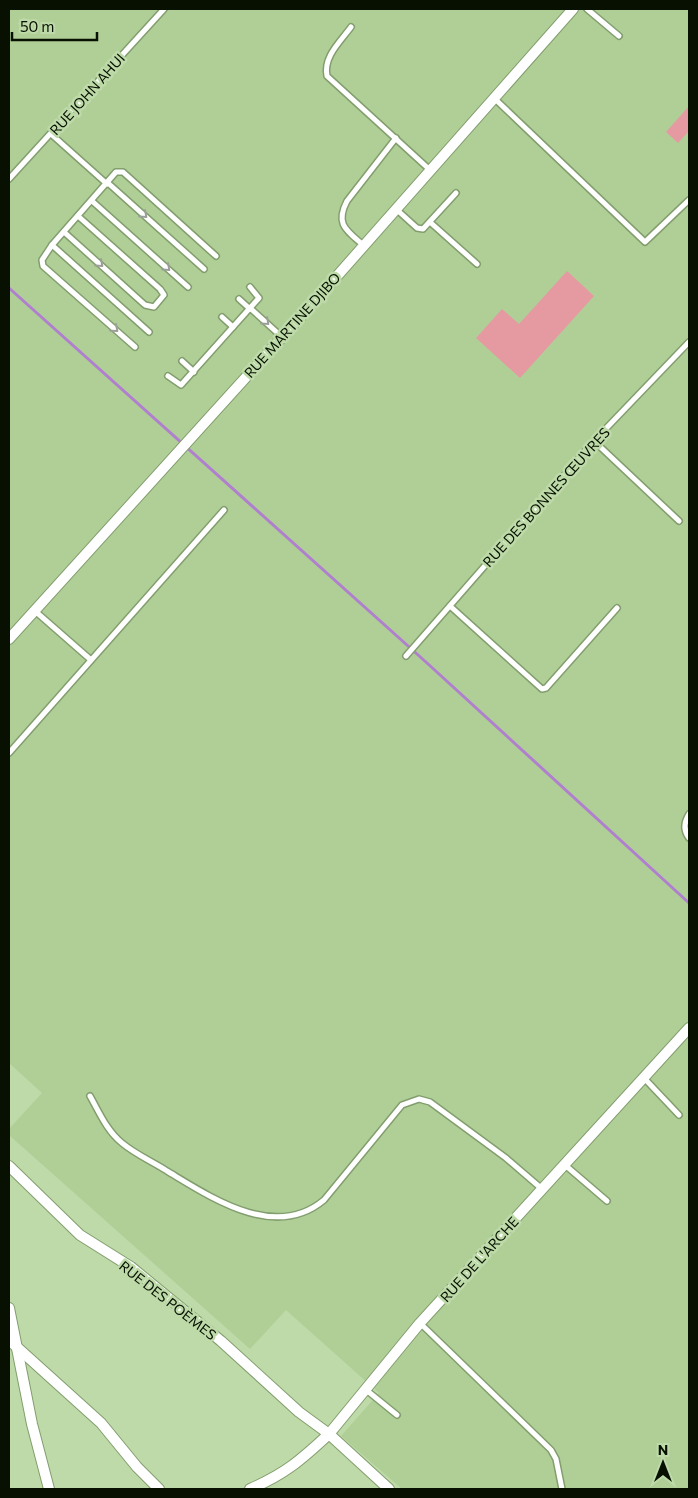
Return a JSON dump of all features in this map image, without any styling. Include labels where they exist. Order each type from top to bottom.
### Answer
[{"type":"street","name":"RUE MARTINE DJIBO","points":[[9,638],[282,337],[573,9]]},
{"type":"street","name":"RUE DE L'ARCHE","points":[[250,1489],[280,1476],[329,1434],[364,1388],[420,1323],[689,1028]]},
{"type":"street","name":"RUE DES POÈMES","points":[[9,1166],[80,1235],[131,1267],[221,1341],[299,1412],[329,1434]]},
{"type":"street","points":[[9,1308],[13,1343],[49,1489]]},
{"type":"street","points":[[13,1343],[101,1423],[137,1467],[159,1489]]},
{"type":"street","points":[[329,1434],[389,1489]]},
{"type":"lane","name":"RUE JOHN AHUI","points":[[9,179],[164,9]]},
{"type":"lane","points":[[587,9],[619,36]]},
{"type":"lane","points":[[350,27],[328,59],[325,68],[327,76],[430,170]]},
{"type":"lane","points":[[494,98],[645,242],[689,200]]},
{"type":"lane","points":[[51,134],[204,269]]},
{"type":"lane","points":[[363,245],[347,231],[341,212],[346,200],[396,138]]},
{"type":"lane","points":[[135,347],[43,266],[42,260],[52,245],[116,172],[123,172],[216,256]]},
{"type":"lane","points":[[396,208],[420,230],[431,223],[456,193]]},
{"type":"lane","points":[[92,201],[188,287]]},
{"type":"lane","points":[[64,232],[145,305],[154,307],[162,298],[164,295],[160,289],[78,216]]},
{"type":"lane","points":[[431,223],[477,264]]},
{"type":"lane","points":[[52,245],[149,332]]},
{"type":"lane","points":[[168,376],[180,385],[194,372],[260,297],[250,287]]},
{"type":"lane","points":[[239,299],[282,337]]},
{"type":"lane","points":[[222,317],[233,327]]},
{"type":"lane","name":"RUE DES BONNES ŒUVRES","points":[[406,656],[594,442],[689,342]]},
{"type":"lane","points":[[182,361],[194,372]]},
{"type":"lane","points":[[594,442],[679,521]]},
{"type":"lane","points":[[9,754],[224,510]]},
{"type":"lane","points":[[450,606],[542,689],[546,688],[617,608]]},
{"type":"lane","points":[[34,611],[91,660]]},
{"type":"lane","points":[[689,814],[685,822],[685,829],[689,838]]},
{"type":"lane","points":[[644,1078],[680,1115]]},
{"type":"lane","points":[[90,1096],[105,1123],[122,1143],[220,1203],[269,1216],[297,1216],[313,1209],[324,1200],[402,1105],[419,1099],[430,1102],[506,1158],[542,1189]]},
{"type":"lane","points":[[565,1165],[607,1201]]},
{"type":"lane","points":[[420,1323],[552,1450],[556,1459],[562,1489]]},
{"type":"lane","points":[[364,1388],[397,1415]]},
{"type":"shaded area","points":[[9,9],[689,9],[689,1489],[402,1489],[341,1436],[379,1393],[286,1310],[250,1349],[9,1135],[9,1129],[42,1093],[9,1063]]},
{"type":"shaded area","points":[[689,106],[689,131],[678,143],[666,132]]},
{"type":"shaded area","points":[[567,271],[594,296],[520,378],[476,338],[502,309],[519,324]]},
{"type":"waterway","points":[[9,288],[427,663],[689,903]]}]
